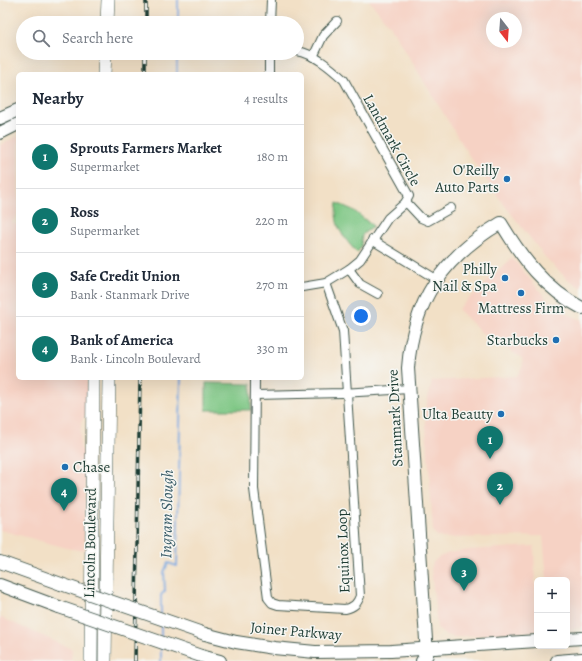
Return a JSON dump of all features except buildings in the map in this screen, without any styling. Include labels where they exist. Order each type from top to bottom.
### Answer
[{"type":"main road","points":[[107,16],[108,0]]},
{"type":"main road","points":[[104,72],[105,60]]},
{"type":"main road","points":[[0,118],[16,111]]},
{"type":"main road","points":[[0,133],[16,125]]},
{"type":"main road","name":"Stanmark Drive","points":[[422,661],[428,655],[426,647],[408,368],[412,336],[421,308],[436,279],[466,247],[501,223],[518,251],[538,275],[565,298],[582,308]]},
{"type":"main road","name":"Lincoln Boulevard","points":[[91,661],[93,380]]},
{"type":"main road","name":"Lincoln Boulevard","points":[[105,661],[109,380]]},
{"type":"main road","name":"Joiner Parkway","points":[[0,562],[205,634],[236,642],[274,648],[315,652],[384,651],[534,640]]},
{"type":"main road","points":[[0,585],[59,607],[201,656],[220,661]]},
{"type":"main road","points":[[570,639],[582,638]]},
{"type":"main road","points":[[557,661],[582,659]]},
{"type":"street","points":[[270,0],[270,16]]},
{"type":"street","points":[[312,57],[323,36],[337,21]]},
{"type":"street","name":"Landmark Circle","points":[[304,53],[334,71],[344,80],[409,196],[406,202],[388,218],[360,260],[349,269],[326,283],[304,287]]},
{"type":"street","points":[[269,60],[269,72]]},
{"type":"street","points":[[406,202],[421,218],[428,221],[451,208]]},
{"type":"street","points":[[372,240],[436,279]]},
{"type":"street","points":[[349,269],[360,284],[378,294]]},
{"type":"street","name":"Equinox Loop","points":[[255,380],[254,489],[268,598],[272,603],[278,605],[345,609],[358,603],[360,596],[343,331],[326,283]]},
{"type":"street","points":[[255,395],[348,393],[409,388]]},
{"type":"shaded area","points":[[369,0],[582,0],[582,288],[569,281],[545,257],[502,202],[470,157],[392,29]]},
{"type":"shaded area","points":[[16,137],[16,216],[12,223],[16,224],[16,380],[87,380],[87,412],[81,422],[80,447],[86,456],[84,551],[67,548],[0,530],[0,145]]},
{"type":"shaded area","points":[[512,258],[546,298],[567,314],[582,320],[582,628],[570,629],[570,577],[547,577],[543,536],[442,538],[433,532],[425,411],[432,381],[517,376],[523,365],[522,358],[485,336],[458,309]]},
{"type":"shaded area","points":[[534,546],[534,631],[454,637],[445,635],[437,628],[431,569],[433,562],[439,557],[449,553],[469,550]]},
{"type":"shaded area","points":[[0,617],[72,649],[71,661],[0,661]]},
{"type":"green space","points":[[337,203],[353,210],[373,226],[362,235],[361,247],[357,253],[340,231],[336,219]]},
{"type":"green space","points":[[206,383],[251,384],[251,410],[206,410]]},
{"type":"waterway","name":"Ingram Slough","points":[[178,0],[178,16]]},
{"type":"waterway","name":"Ingram Slough","points":[[177,60],[177,72]]},
{"type":"waterway","name":"Ingram Slough","points":[[161,614],[161,595],[165,591],[164,572],[168,563],[177,566],[181,380]]},
{"type":"waterway","name":"Ingram Slough","points":[[161,624],[161,638]]},
{"type":"waterway","name":"Ingram Slough","points":[[161,646],[161,661]]},
{"type":"railway","points":[[146,0],[146,16]]},
{"type":"railway","points":[[145,60],[145,72]]},
{"type":"railway","points":[[135,661],[140,380]]},
{"type":"place","name":"O'Reilly Auto Parts","points":[[507,179]]},
{"type":"place","name":"Philly Nail & Spa","points":[[505,278]]},
{"type":"place","name":"Mattress Firm","points":[[521,293]]},
{"type":"place","name":"Starbucks","points":[[556,340]]},
{"type":"place","name":"Ulta Beauty","points":[[501,414]]},
{"type":"place","name":"Sprouts Farmers Market","points":[[490,459]]},
{"type":"place","name":"Chase","points":[[65,467]]},
{"type":"place","name":"Ross","points":[[500,505]]},
{"type":"place","name":"Bank of America","points":[[64,511]]},
{"type":"place","name":"Safe Credit Union","points":[[464,591]]}]
